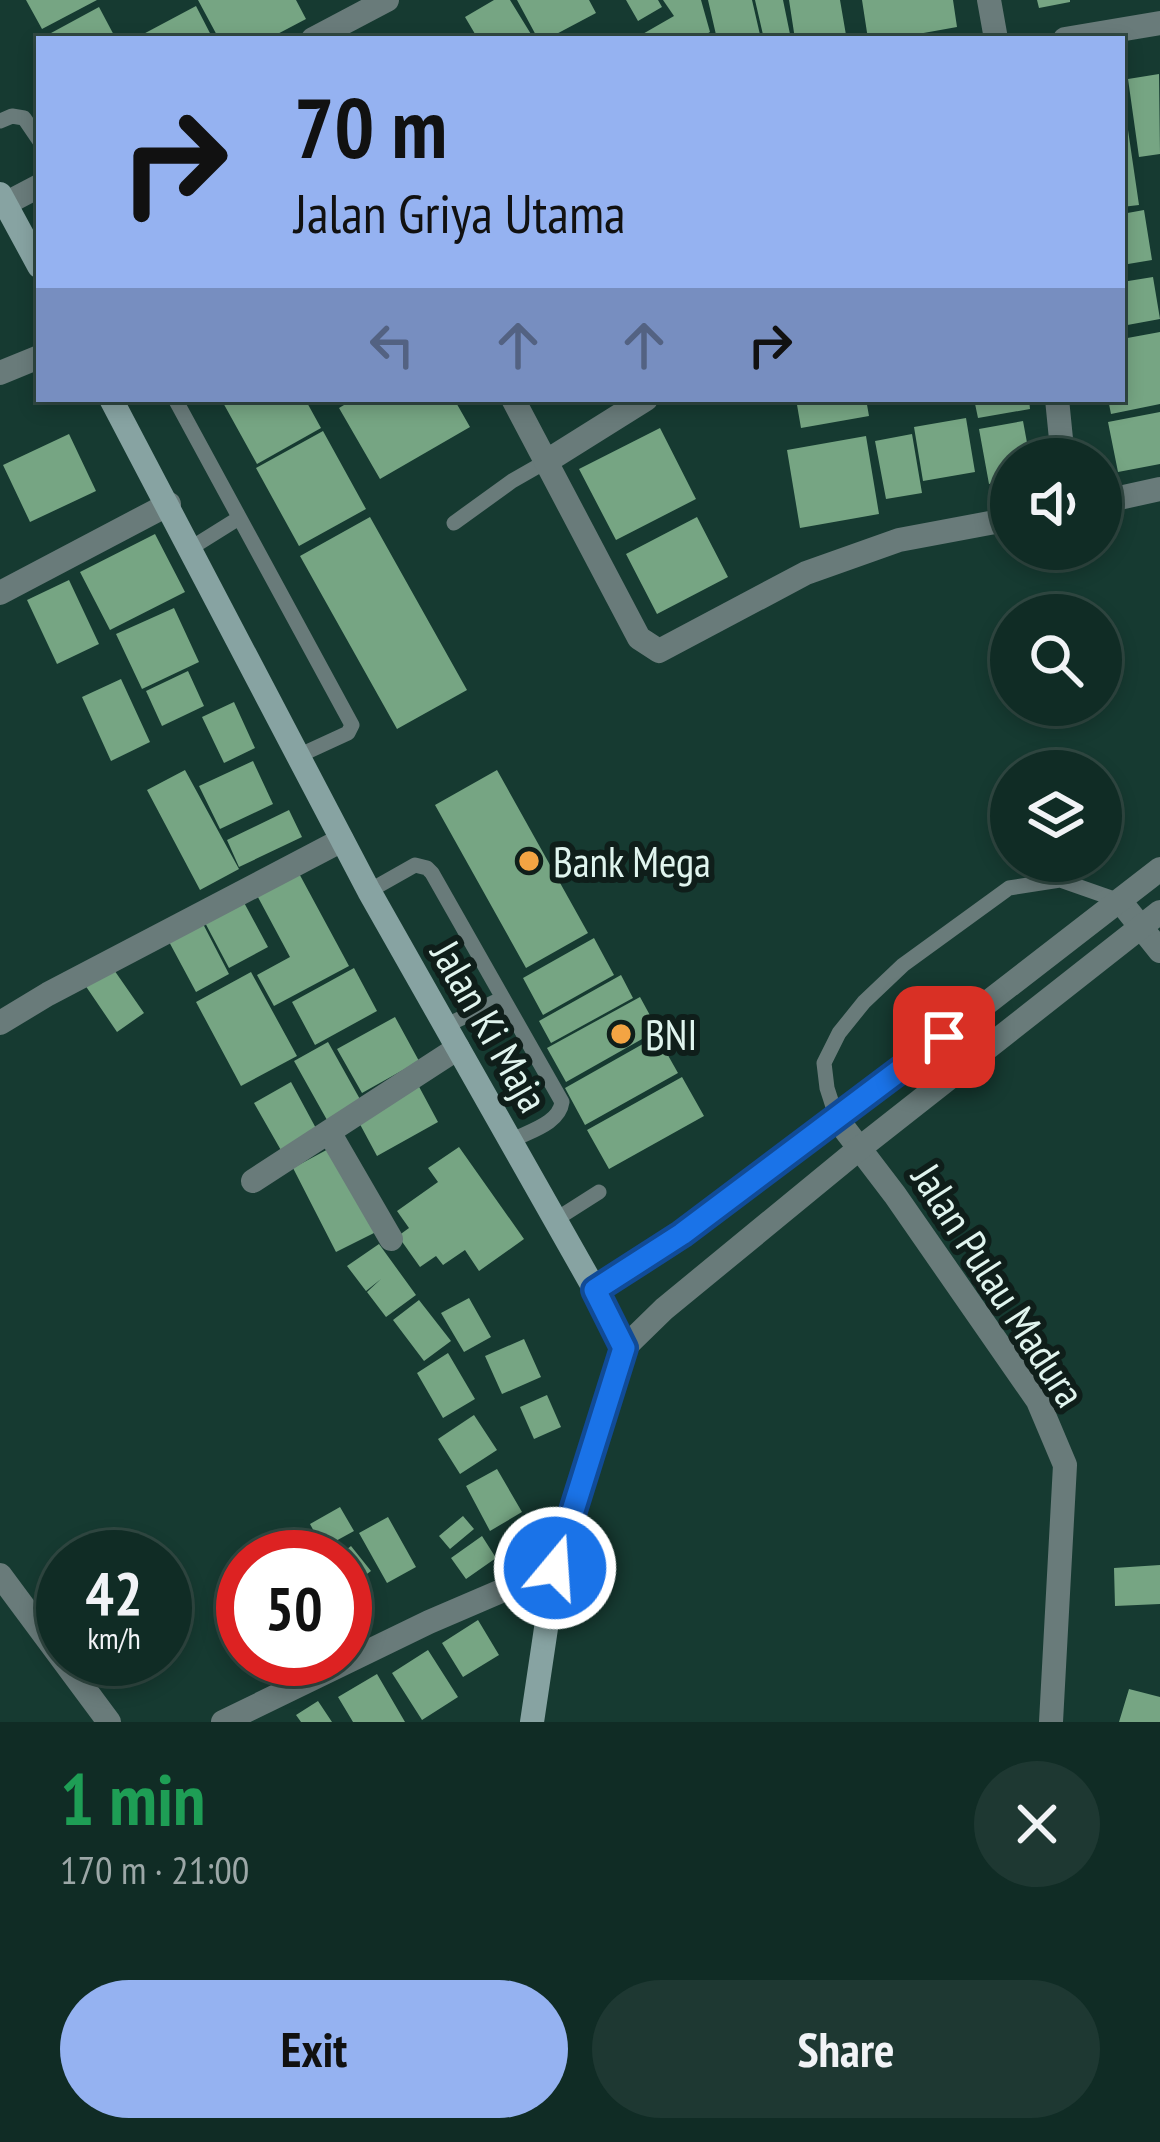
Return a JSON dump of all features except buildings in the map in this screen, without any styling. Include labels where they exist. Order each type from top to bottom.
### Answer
[{"type":"main road","points":[[3,199],[36,260]]},
{"type":"main road","name":"Jalan Ki Maja","points":[[113,402],[369,891],[624,1348]]},
{"type":"main road","points":[[532,1722],[555,1568],[624,1348]]},
{"type":"street","points":[[323,36],[387,0]]},
{"type":"street","points":[[989,0],[995,36]]},
{"type":"street","points":[[1083,36],[1160,23]]},
{"type":"street","points":[[3,199],[36,186]]},
{"type":"street","points":[[0,373],[36,358]]},
{"type":"street","points":[[515,402],[639,638],[659,651],[806,572],[899,540],[990,523]]},
{"type":"street","points":[[547,461],[641,402]]},
{"type":"street","points":[[1057,402],[1062,438]]},
{"type":"street","points":[[1122,497],[1160,489]]},
{"type":"street","points":[[0,593],[169,505]]},
{"type":"street","points":[[0,1023],[342,840]]},
{"type":"street","points":[[595,1290],[682,1234],[837,1119],[1160,869]]},
{"type":"street","points":[[1120,901],[1151,919],[1160,951]]},
{"type":"street","points":[[624,1348],[860,1148],[1151,919]]},
{"type":"street","points":[[253,1181],[329,1132],[452,1037]]},
{"type":"street","name":"Jalan Pulau Madura","points":[[837,1119],[1038,1402],[1065,1465],[1051,1722]]},
{"type":"street","points":[[329,1132],[391,1239]]},
{"type":"street","points":[[223,1722],[429,1622],[555,1568]]},
{"type":"street","points":[[0,1575],[109,1722]]},
{"type":"lane","points":[[0,121],[24,118],[36,136]]},
{"type":"lane","points":[[177,402],[352,724],[348,733],[298,756]]},
{"type":"lane","points":[[454,523],[547,461]]},
{"type":"lane","points":[[191,548],[239,518]]},
{"type":"lane","points":[[369,891],[415,866],[427,868],[502,998],[563,1107],[554,1119],[511,1141]]},
{"type":"lane","points":[[837,1119],[824,1064],[839,1033],[864,1001],[903,965],[1009,888],[1060,880],[1120,901]]},
{"type":"lane","points":[[452,1037],[502,998]]},
{"type":"lane","points":[[555,1220],[599,1192]]},
{"type":"place","name":"Bank Mega","points":[[529,861]]},
{"type":"place","name":"BNI","points":[[621,1034]]},
{"type":"route","points":[[555,1568],[624,1348],[595,1290],[682,1234],[944,1037]]}]
